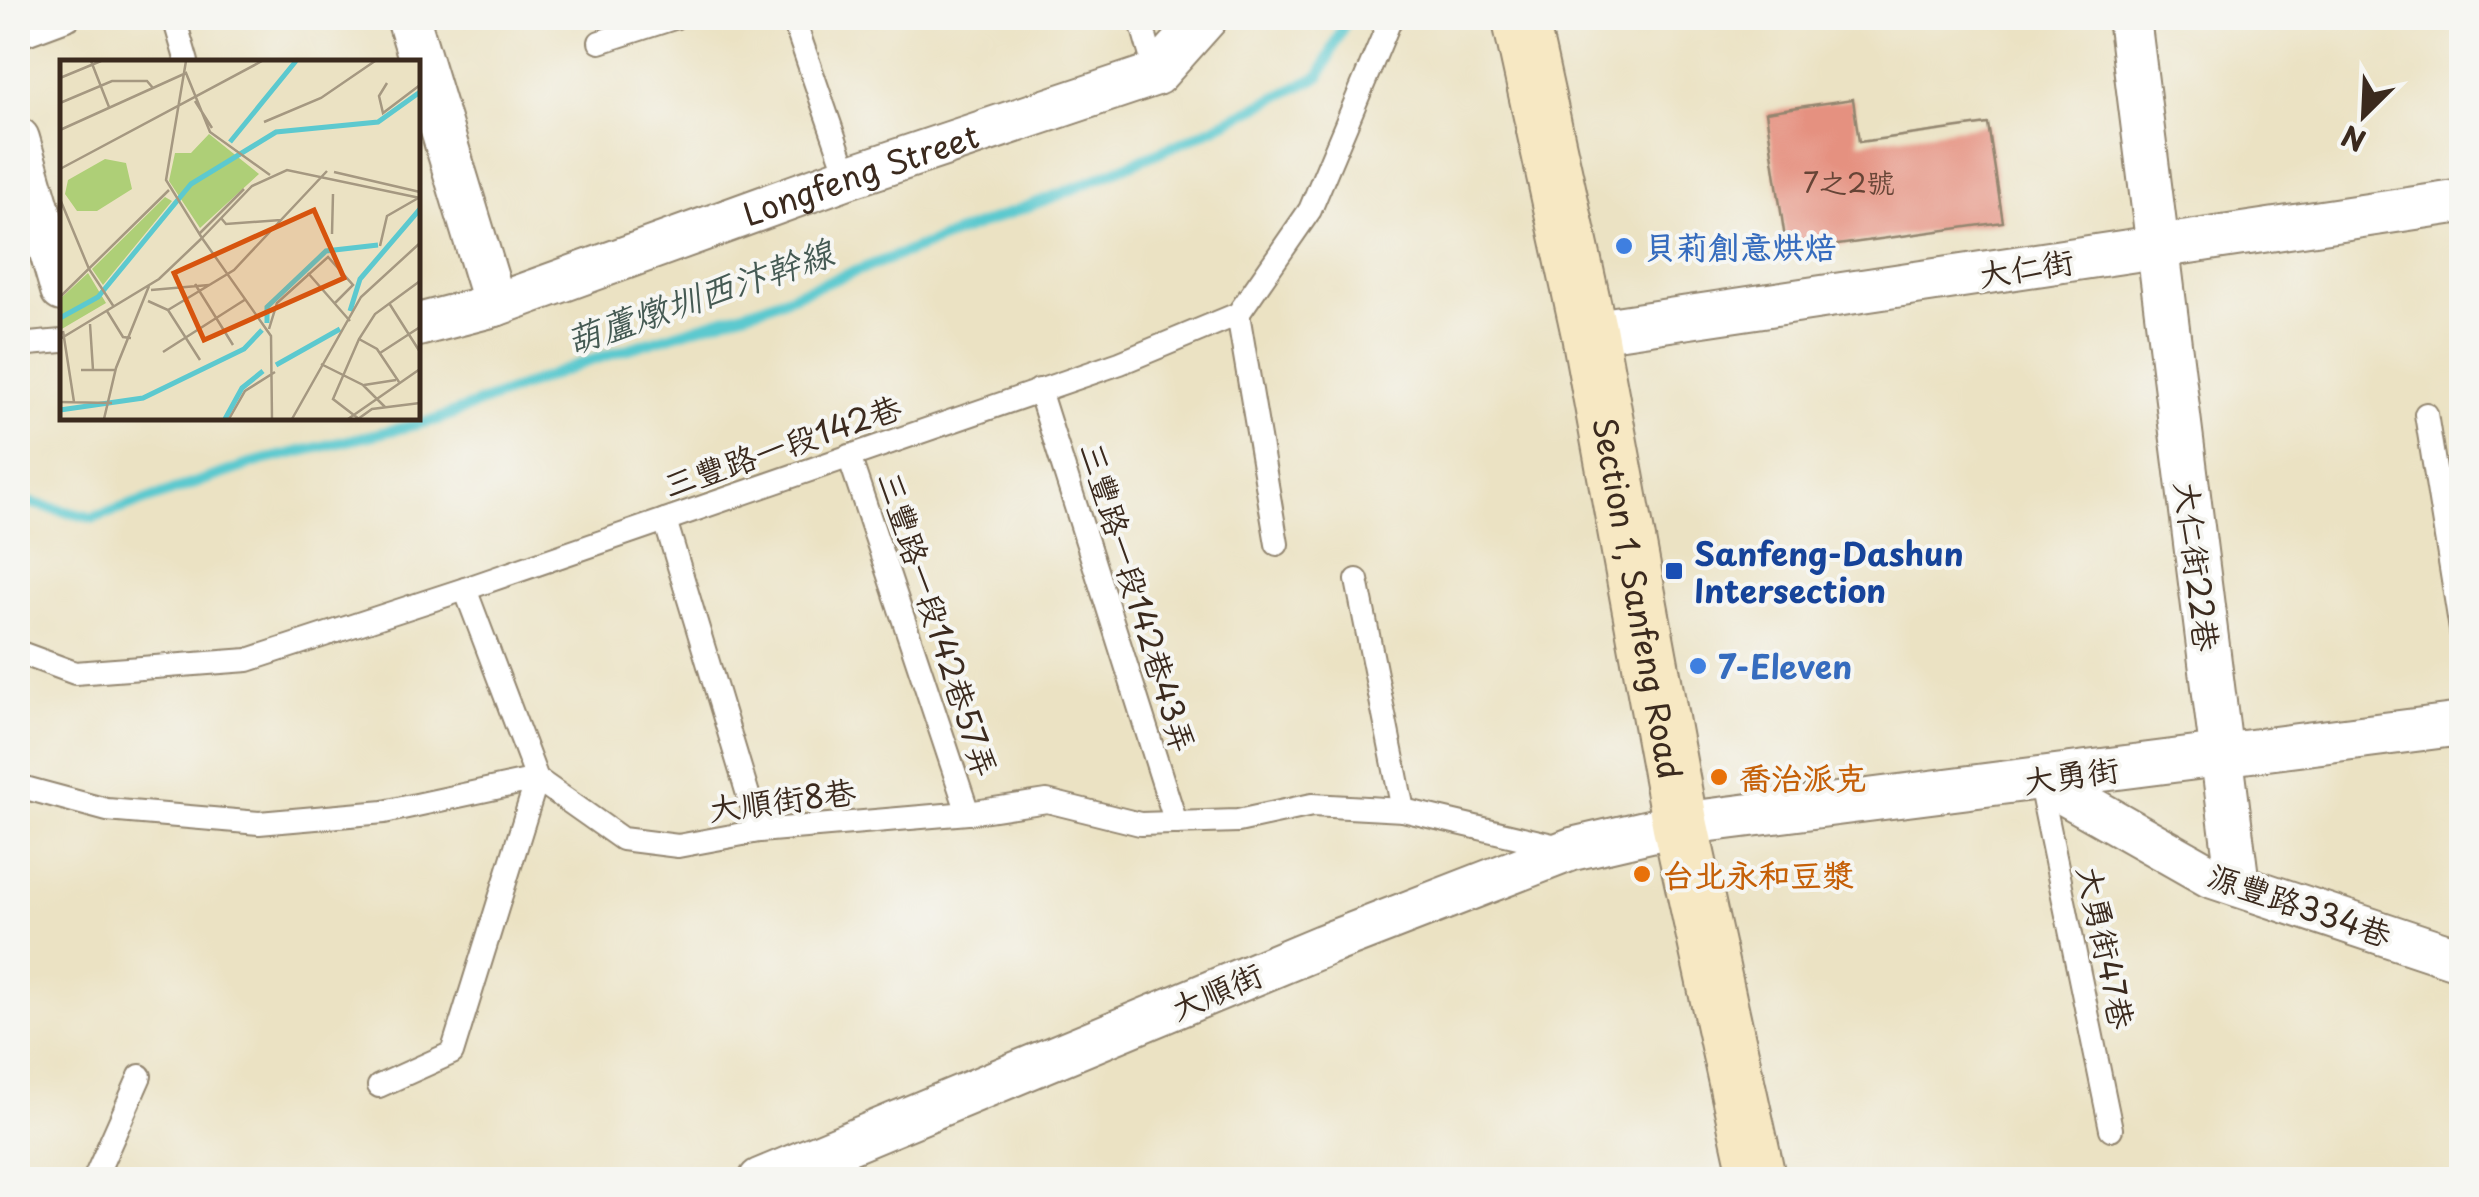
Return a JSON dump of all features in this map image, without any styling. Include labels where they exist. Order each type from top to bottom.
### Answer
[{"type":"street","points":[[408,18],[495,305]]},
{"type":"street","name":"Longfeng Street","points":[[420,324],[495,305],[848,178],[1156,74],[1206,18]]},
{"type":"street","name":"Section 1, Sanfeng Road","points":[[1520,18],[1590,332],[1680,824],[1758,1180]]},
{"type":"street","name":"大仁街22巷","points":[[2130,18],[2238,885]]},
{"type":"street","points":[[18,141],[60,283]]},
{"type":"street","name":"大仁街","points":[[1590,332],[2462,201]]},
{"type":"street","name":"大勇街","points":[[1680,824],[2462,724]]},
{"type":"street","name":"源豐路334巷","points":[[2038,778],[2210,876],[2462,960]]},
{"type":"street","name":"大順街","points":[[760,1180],[1322,946],[1572,850],[1680,824]]},
{"type":"lane","points":[[18,36],[69,18]]},
{"type":"lane","points":[[174,18],[186,60]]},
{"type":"lane","points":[[600,42],[674,18]]},
{"type":"lane","points":[[793,18],[848,178]]},
{"type":"lane","points":[[1140,18],[1156,74]]},
{"type":"lane","points":[[1277,544],[1238,314],[1310,210],[1392,18]]},
{"type":"lane","name":"三豐路一段142巷","points":[[18,652],[74,673],[248,660],[1120,363],[1238,314]]},
{"type":"lane","points":[[18,345],[60,341]]},
{"type":"lane","name":"三豐路一段142巷43弄","points":[[1040,390],[1176,822]]},
{"type":"lane","points":[[2426,414],[2462,636]]},
{"type":"lane","name":"三豐路一段142巷57弄","points":[[849,456],[968,813]]},
{"type":"lane","points":[[666,520],[759,831]]},
{"type":"lane","points":[[1357,580],[1404,810]]},
{"type":"lane","points":[[378,1086],[452,1053],[537,779],[465,589]]},
{"type":"lane","name":"大勇街47巷","points":[[2038,778],[2112,1129]]},
{"type":"lane","points":[[18,786],[107,810],[259,823],[384,812],[537,779]]},
{"type":"lane","name":"大順街8巷","points":[[537,779],[622,839],[678,846],[759,831],[968,813],[1047,800],[1140,824],[1238,821],[1312,805],[1404,810],[1572,850]]},
{"type":"lane","points":[[94,1180],[140,1076]]},
{"type":"building","points":[[1853,99],[1859,142],[1988,124],[2003,222],[1787,252],[1766,112]]},
{"type":"waterway","name":"葫蘆燉圳西汴幹線","points":[[18,500],[93,518],[260,461],[436,420],[583,363],[761,307],[1063,193],[1192,138],[1320,76],[1347,18]]},
{"type":"place","name":"貝莉創意烘焙","points":[[1624,246]]},
{"type":"place","name":"Sanfeng-Dashun Intersection","points":[[1674,571]]},
{"type":"place","name":"7-Eleven","points":[[1698,666]]},
{"type":"place","name":"喬治派克","points":[[1719,777]]},
{"type":"place","name":"台北永和豆漿","points":[[1642,874]]}]
